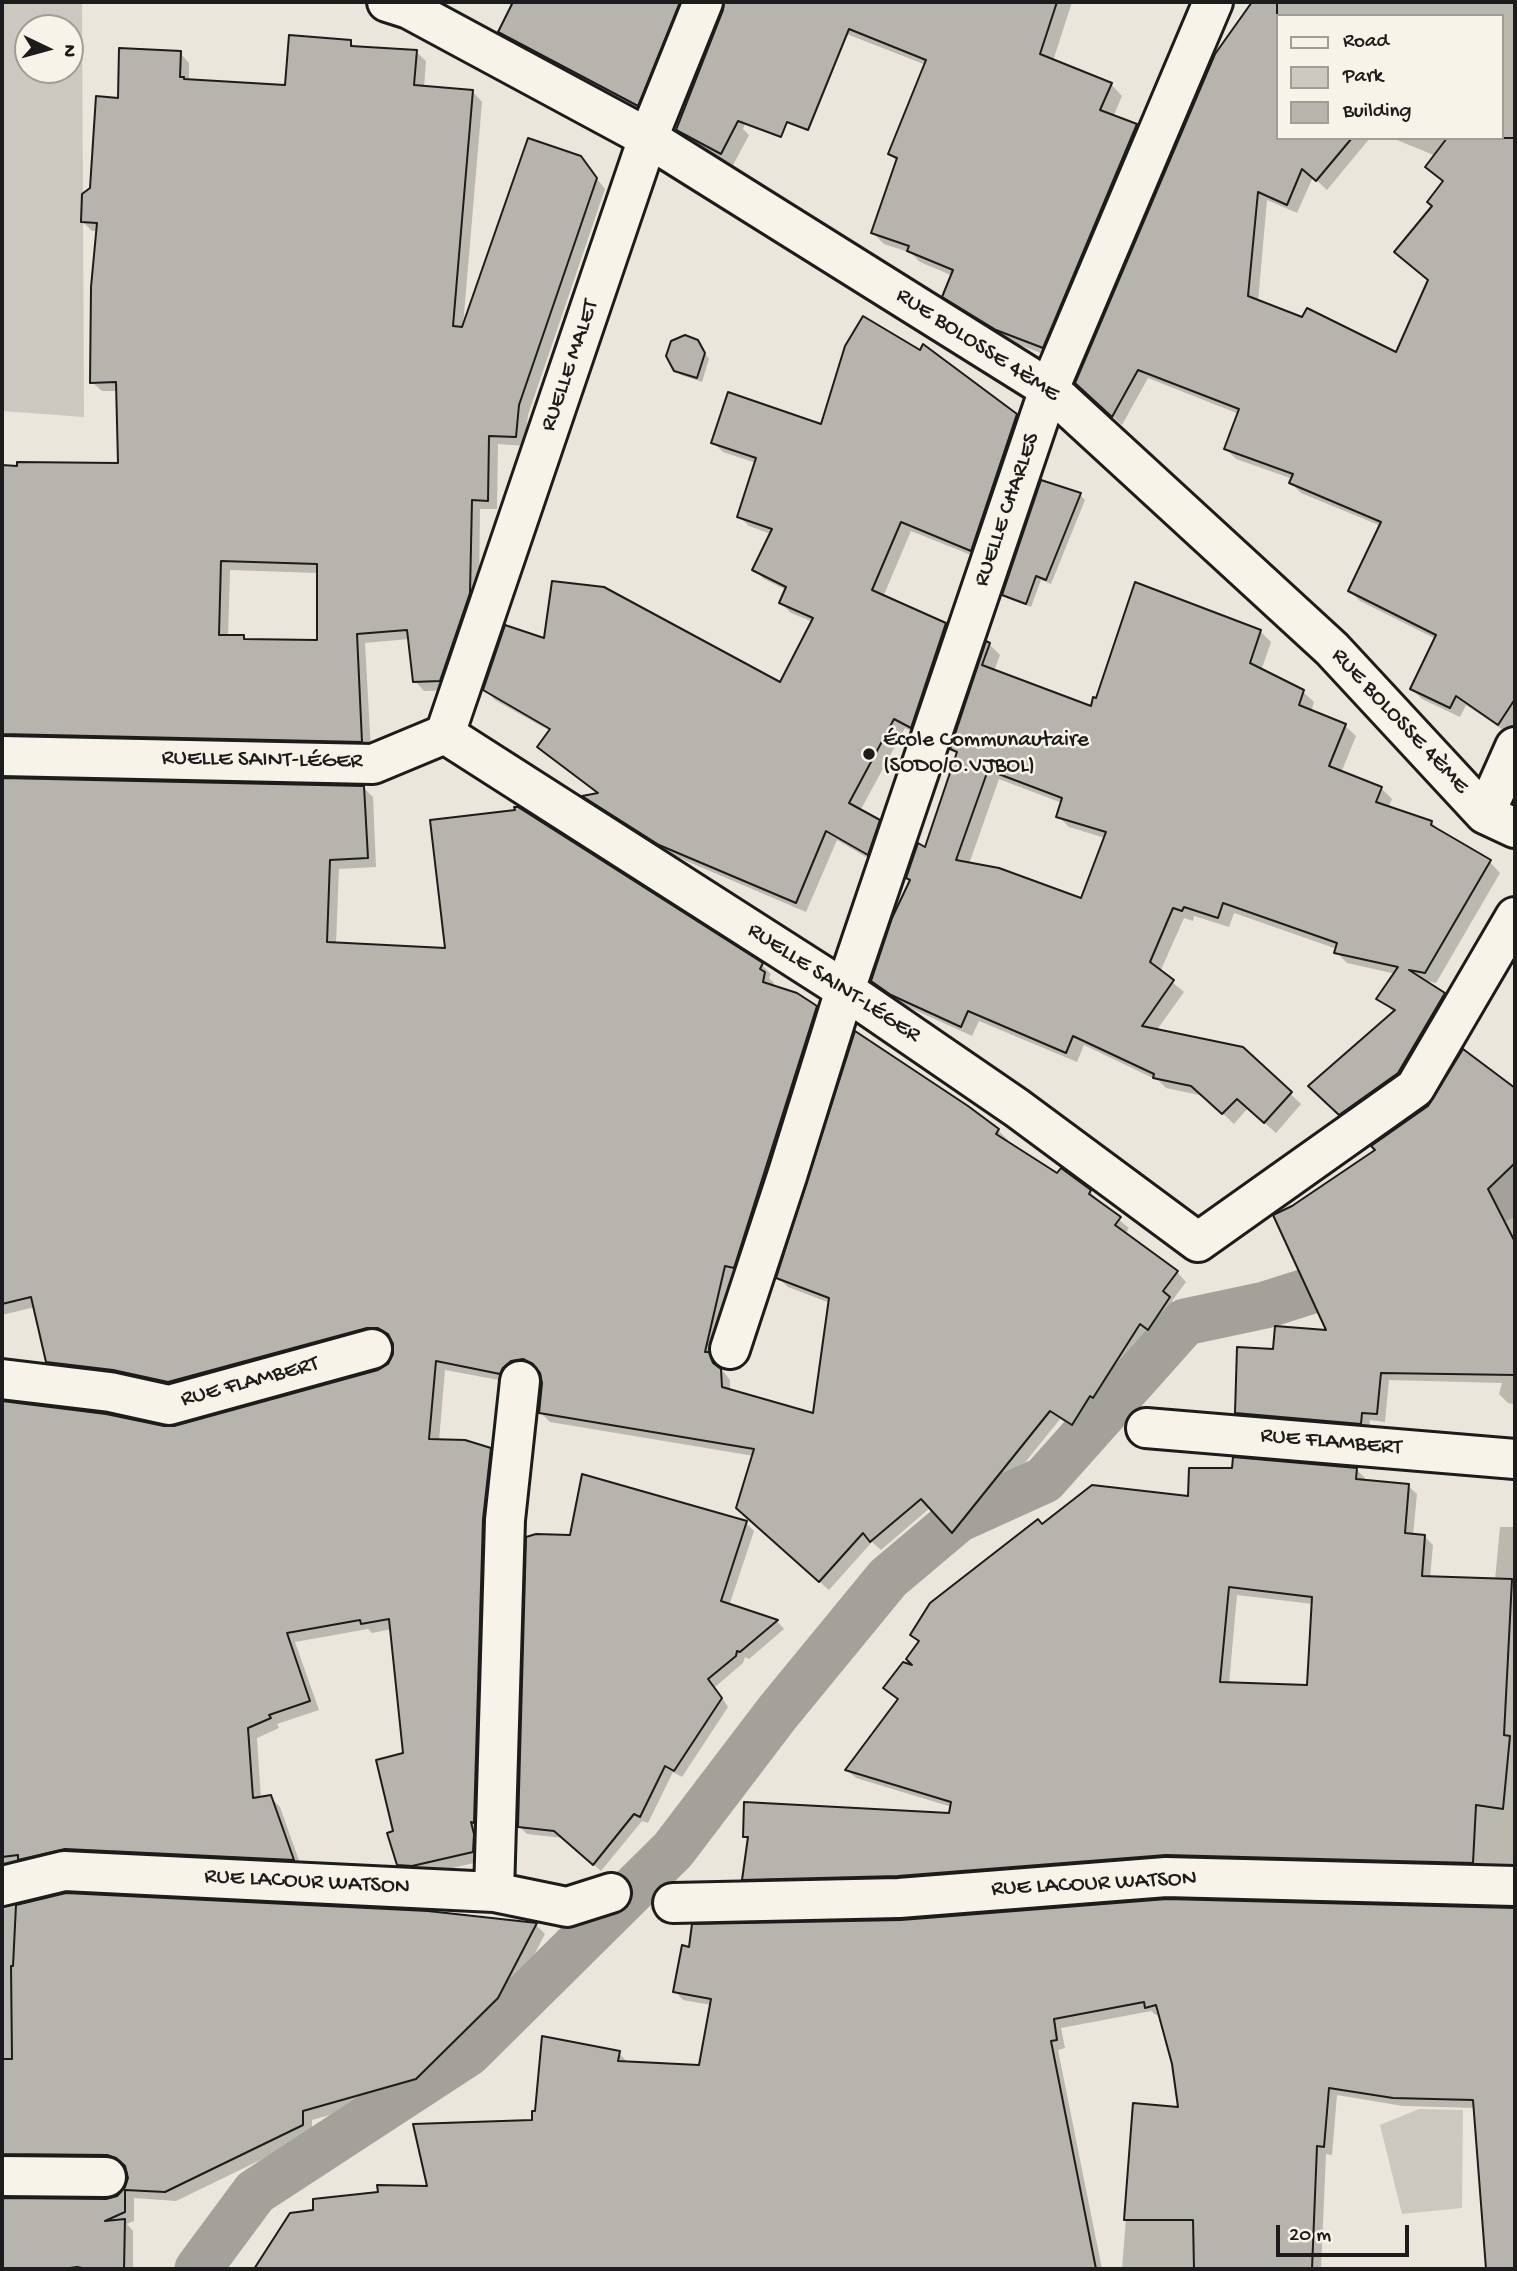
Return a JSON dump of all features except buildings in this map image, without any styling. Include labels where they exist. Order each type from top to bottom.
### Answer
[{"type":"street","name":"RUE BOLOSSE 4ÈME","points":[[387,2],[409,9],[648,138],[1049,389],[1332,649],[1500,821]]},
{"type":"street","name":"RUELLE MALET","points":[[445,734],[648,138],[703,2]]},
{"type":"street","name":"RUELLE CHARLES","points":[[730,1349],[845,990],[1049,389],[1213,2]]},
{"type":"street","name":"RUELLE SAINT-LÉGER","points":[[2,756],[373,764],[445,734],[845,990],[1017,1108],[1198,1242],[1415,1088],[1515,917]]},
{"type":"street","points":[[1500,821],[1515,747]]},
{"type":"street","name":"RUE FLAMBERT","points":[[2,1379],[110,1392],[169,1405],[372,1349]]},
{"type":"street","points":[[494,1892],[505,1520],[520,1381]]},
{"type":"street","name":"RUE FLAMBERT","points":[[1146,1428],[1515,1459]]},
{"type":"street","name":"RUE LACOUR WATSON","points":[[2,1886],[64,1871],[494,1892],[567,1907],[611,1893]]},
{"type":"street","name":"RUE LACOUR WATSON","points":[[673,1903],[899,1898],[1166,1877],[1515,1886]]},
{"type":"street","points":[[2,2176],[106,2177]]},
{"type":"green space","points":[[2,2],[82,2],[82,14],[14,14],[14,84],[82,84],[84,417],[2,411]]},
{"type":"green space","points":[[1419,2109],[1463,2110],[1462,2208],[1402,2214],[1380,2125]]},
{"type":"waterway","points":[[1440,1233],[1457,1218],[1515,1191]]},
{"type":"waterway","points":[[198,2269],[255,2192],[468,2053],[673,1850],[778,1712],[888,1578],[958,1519],[1044,1480],[1185,1322],[1265,1305],[1369,1272]]},
{"type":"place","name":"École Communautaire (SODO/O.VJBOL)","points":[[869,754]]}]
